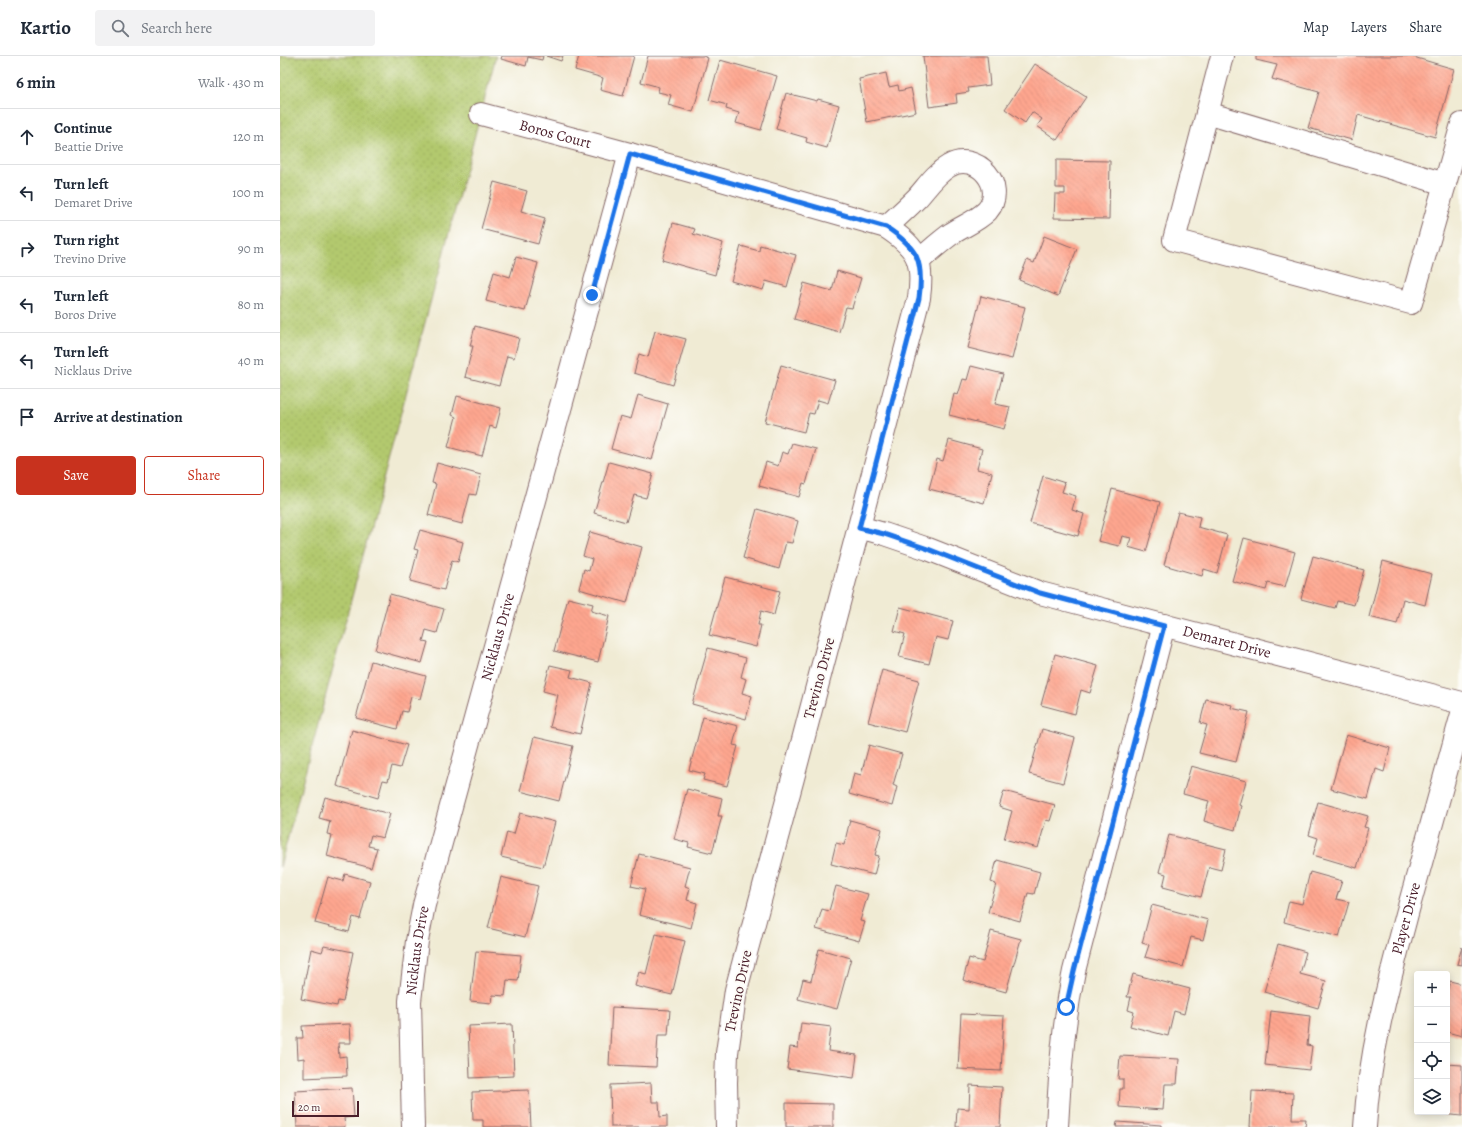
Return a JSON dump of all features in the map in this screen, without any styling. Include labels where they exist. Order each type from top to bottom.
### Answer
[{"type":"street","points":[[1222,56],[1174,240],[1411,303],[1462,124]]},
{"type":"street","points":[[1207,113],[1445,184]]},
{"type":"street","name":"Boros Court","points":[[481,114],[630,154],[893,232]]},
{"type":"street","name":"Nicklaus Drive","points":[[413,1127],[410,1001],[417,941],[424,905],[630,154]]},
{"type":"street","points":[[893,232],[916,199],[940,172],[950,165],[961,162],[974,164],[983,169],[991,178],[994,189],[988,210],[950,235],[918,261]]},
{"type":"street","name":"Trevino Drive","points":[[727,1127],[727,1053],[736,990],[919,298],[921,277],[918,261],[911,248],[893,232]]},
{"type":"street","name":"Demaret Drive","points":[[859,528],[884,534],[928,549],[1040,593],[1462,703]]},
{"type":"street","points":[[1057,1127],[1062,1042],[1066,1007],[1074,971],[1164,626]]},
{"type":"street","name":"Player Drive","points":[[1364,1127],[1372,1060],[1381,1015],[1462,714]]},
{"type":"green space","points":[[280,56],[496,56],[280,867]]},
{"type":"building","points":[[502,56],[543,56],[542,60],[528,57],[526,66],[501,59]]},
{"type":"building","points":[[546,56],[563,56],[561,61]]},
{"type":"building","points":[[579,56],[634,56],[623,96],[600,90],[603,78],[575,70]]},
{"type":"building","points":[[648,56],[703,56],[708,58],[693,112],[668,105],[671,95],[658,92],[659,87],[641,82]]},
{"type":"building","points":[[923,56],[987,56],[990,85],[968,88],[969,92],[956,94],[957,103],[929,107]]},
{"type":"building","points":[[1256,56],[1410,56],[1454,69],[1435,137],[1358,115],[1352,140],[1308,128],[1319,92],[1272,79],[1277,65],[1256,60]]},
{"type":"building","points":[[720,60],[777,76],[761,130],[736,123],[739,113],[726,109],[727,105],[709,100]]},
{"type":"building","points":[[1035,64],[1086,97],[1057,140],[1037,126],[1042,119],[1032,112],[1025,123],[1005,109]]},
{"type":"building","points":[[886,73],[889,87],[898,85],[899,91],[911,88],[916,112],[867,122],[859,79]]},
{"type":"building","points":[[786,93],[817,101],[818,99],[839,105],[827,148],[806,142],[807,138],[776,129]]},
{"type":"building","points":[[1056,160],[1110,161],[1109,219],[1054,218],[1055,194],[1065,194],[1065,188],[1056,188]]},
{"type":"building","points":[[494,182],[527,191],[521,211],[545,218],[538,244],[481,229]]},
{"type":"building","points":[[673,223],[695,229],[693,234],[723,243],[715,275],[662,260]]},
{"type":"building","points":[[1044,236],[1077,249],[1058,296],[1019,280],[1027,260],[1034,263]]},
{"type":"building","points":[[760,245],[796,255],[787,287],[766,281],[763,290],[731,281],[741,246],[759,251]]},
{"type":"building","points":[[516,257],[538,263],[525,311],[486,301],[494,272],[510,277]]},
{"type":"building","points":[[837,271],[861,278],[852,308],[846,307],[839,332],[794,319],[804,283],[832,291]]},
{"type":"building","points":[[981,296],[1025,307],[1012,359],[968,348]]},
{"type":"building","points":[[475,326],[519,338],[514,358],[507,356],[499,386],[465,377],[473,346],[470,346]]},
{"type":"building","points":[[655,331],[686,339],[673,385],[634,373],[639,354],[648,357]]},
{"type":"building","points":[[781,365],[835,380],[828,403],[818,400],[814,414],[809,413],[804,432],[765,422]]},
{"type":"building","points":[[971,366],[1003,374],[995,404],[1010,407],[1004,429],[949,415],[954,394],[958,395],[963,379],[967,380]]},
{"type":"building","points":[[638,395],[668,404],[652,460],[611,449],[620,416],[631,419]]},
{"type":"building","points":[[457,396],[501,408],[496,428],[490,426],[482,456],[448,447],[456,417],[452,415]]},
{"type":"building","points":[[949,440],[982,449],[977,469],[992,473],[984,503],[929,489],[937,459],[943,461]]},
{"type":"building","points":[[792,443],[816,449],[806,484],[803,483],[799,497],[759,486],[766,462],[778,466],[782,452],[788,454]]},
{"type":"building","points":[[609,462],[653,474],[646,498],[634,495],[626,522],[594,513]]},
{"type":"building","points":[[437,463],[481,475],[476,495],[470,494],[462,524],[428,515],[436,484],[432,483]]},
{"type":"building","points":[[1043,476],[1065,483],[1062,492],[1076,496],[1072,510],[1084,514],[1078,536],[1030,523]]},
{"type":"building","points":[[1112,489],[1160,502],[1146,552],[1128,547],[1131,538],[1122,536],[1119,546],[1098,541]]},
{"type":"building","points":[[757,509],[798,521],[792,543],[786,542],[779,569],[743,558]]},
{"type":"building","points":[[1178,512],[1200,517],[1198,527],[1227,535],[1217,573],[1204,569],[1202,576],[1164,565]]},
{"type":"building","points":[[420,530],[463,542],[458,562],[452,560],[444,590],[410,581],[418,550],[414,549]]},
{"type":"building","points":[[590,532],[642,547],[627,603],[579,589],[584,569],[589,571],[592,559],[583,556]]},
{"type":"building","points":[[1244,538],[1295,552],[1285,587],[1268,583],[1266,590],[1232,581]]},
{"type":"building","points":[[1313,556],[1364,570],[1354,605],[1337,601],[1335,608],[1301,599]]},
{"type":"building","points":[[1383,561],[1432,574],[1425,605],[1403,599],[1397,624],[1369,617]]},
{"type":"building","points":[[725,577],[780,591],[774,615],[761,611],[758,625],[761,625],[756,647],[709,635]]},
{"type":"building","points":[[390,594],[444,609],[437,633],[426,630],[423,641],[428,642],[422,663],[375,650]]},
{"type":"building","points":[[568,598],[593,604],[591,611],[609,616],[598,662],[554,651]]},
{"type":"building","points":[[900,607],[953,621],[948,640],[936,637],[929,664],[899,657],[905,634],[894,631]]},
{"type":"building","points":[[708,648],[746,658],[741,677],[746,679],[742,693],[752,696],[746,719],[692,704]]},
{"type":"building","points":[[1055,654],[1098,666],[1090,693],[1081,690],[1075,714],[1041,705]]},
{"type":"building","points":[[371,661],[426,676],[420,699],[411,697],[407,712],[402,711],[397,729],[356,718]]},
{"type":"building","points":[[550,665],[572,670],[570,677],[592,683],[580,734],[550,727],[558,695],[543,691]]},
{"type":"building","points":[[882,670],[919,680],[905,732],[868,722]]},
{"type":"building","points":[[1206,699],[1232,705],[1231,708],[1249,712],[1236,762],[1199,753],[1207,725],[1200,723]]},
{"type":"building","points":[[703,717],[738,726],[733,745],[738,746],[727,786],[703,780],[705,774],[689,770]]},
{"type":"building","points":[[1042,729],[1075,738],[1063,783],[1029,774]]},
{"type":"building","points":[[352,730],[407,745],[400,768],[392,766],[388,781],[383,780],[378,798],[337,786]]},
{"type":"building","points":[[1346,735],[1390,748],[1384,772],[1376,769],[1368,799],[1331,789]]},
{"type":"building","points":[[534,737],[573,746],[559,801],[520,791]]},
{"type":"building","points":[[869,745],[902,754],[893,785],[897,787],[892,806],[849,794],[854,773],[861,775]]},
{"type":"building","points":[[1191,766],[1246,781],[1239,805],[1241,806],[1235,830],[1204,821],[1209,801],[1183,794]]},
{"type":"building","points":[[687,789],[722,798],[718,816],[722,816],[712,853],[688,847],[689,843],[674,839]]},
{"type":"building","points":[[1004,791],[1055,805],[1050,821],[1046,820],[1038,848],[1004,839],[1012,811],[999,807]]},
{"type":"building","points":[[325,797],[390,814],[383,838],[371,835],[368,846],[377,848],[371,868],[327,856],[332,835],[327,834],[330,821],[319,818]]},
{"type":"building","points":[[1318,802],[1368,816],[1364,827],[1368,828],[1357,868],[1313,855],[1318,838],[1309,835]]},
{"type":"building","points":[[520,813],[555,822],[543,867],[501,857],[507,832],[514,834]]},
{"type":"building","points":[[850,820],[882,829],[875,855],[879,856],[874,875],[831,864],[836,843],[844,845]]},
{"type":"building","points":[[1169,835],[1226,849],[1221,870],[1209,867],[1201,897],[1163,887],[1166,874],[1159,872]]},
{"type":"building","points":[[639,854],[690,867],[685,886],[690,888],[687,900],[697,903],[691,928],[639,915],[645,889],[631,886]]},
{"type":"building","points":[[997,860],[1040,872],[1034,894],[1028,893],[1020,921],[988,912],[996,884],[991,882]]},
{"type":"building","points":[[1310,872],[1342,881],[1336,899],[1349,902],[1339,937],[1284,922],[1289,901],[1302,904]]},
{"type":"building","points":[[345,874],[370,881],[360,919],[353,917],[349,932],[315,923],[328,877],[343,881]]},
{"type":"building","points":[[501,877],[538,886],[525,937],[488,928]]},
{"type":"building","points":[[836,886],[868,894],[860,921],[865,922],[859,941],[816,929],[822,909],[829,911]]},
{"type":"building","points":[[1152,905],[1208,920],[1203,940],[1191,937],[1183,967],[1145,957],[1149,945],[1142,943]]},
{"type":"building","points":[[991,931],[1021,939],[1006,992],[963,980],[969,958],[983,962]]},
{"type":"building","points":[[656,934],[685,941],[672,995],[635,986],[639,972],[646,974]]},
{"type":"building","points":[[1278,944],[1306,952],[1300,974],[1326,981],[1318,1008],[1264,992]]},
{"type":"building","points":[[324,946],[353,952],[343,1002],[338,1001],[337,1006],[301,999],[311,949],[322,952]]},
{"type":"building","points":[[1462,947],[1462,965],[1457,964]]},
{"type":"building","points":[[819,949],[851,958],[837,1009],[798,999],[803,979],[811,981]]},
{"type":"building","points":[[476,951],[521,955],[518,981],[507,980],[505,996],[493,995],[492,1003],[470,1001]]},
{"type":"building","points":[[1133,974],[1190,989],[1184,1014],[1174,1011],[1168,1036],[1130,1026],[1134,1012],[1128,1010],[1131,997],[1127,997]]},
{"type":"building","points":[[1450,981],[1462,984],[1462,1036],[1450,1033]]},
{"type":"building","points":[[612,1007],[670,1010],[668,1035],[658,1035],[656,1067],[609,1065]]},
{"type":"building","points":[[1271,1011],[1310,1016],[1307,1045],[1312,1046],[1309,1070],[1265,1065]]},
{"type":"building","points":[[961,1014],[1004,1016],[1001,1071],[958,1069]]},
{"type":"building","points":[[801,1023],[831,1027],[828,1051],[857,1055],[854,1078],[787,1069],[790,1047],[798,1048]]},
{"type":"building","points":[[350,1024],[351,1043],[338,1043],[339,1057],[346,1056],[347,1076],[304,1078],[304,1058],[298,1059],[297,1038],[303,1038],[302,1026]]},
{"type":"building","points":[[512,1024],[514,1076],[470,1078],[468,1026]]},
{"type":"building","points":[[1120,1056],[1179,1059],[1177,1084],[1165,1084],[1163,1110],[1119,1107],[1120,1089],[1123,1089],[1123,1079],[1118,1079]]},
{"type":"building","points":[[1450,1064],[1462,1065],[1462,1116],[1450,1115]]},
{"type":"building","points":[[651,1083],[652,1102],[659,1102],[660,1117],[667,1116],[667,1127],[611,1127],[610,1085]]},
{"type":"building","points":[[970,1085],[1002,1087],[1000,1127],[956,1127],[957,1108],[969,1109]]},
{"type":"building","points":[[352,1088],[354,1117],[344,1118],[345,1127],[297,1127],[295,1091]]},
{"type":"building","points":[[529,1090],[531,1127],[483,1127],[483,1120],[473,1120],[472,1092]]},
{"type":"building","points":[[1252,1091],[1293,1093],[1292,1119],[1306,1119],[1305,1127],[1250,1127]]},
{"type":"building","points":[[786,1103],[833,1104],[833,1127],[786,1127]]},
{"type":"building","points":[[1117,1122],[1162,1125],[1162,1127],[1116,1127]]},
{"type":"route","points":[[592,295],[630,154],[886,227],[900,236],[911,248],[918,261],[921,277],[919,298],[859,528],[884,534],[928,549],[1040,593],[1164,626],[1074,971],[1066,1007]]}]
